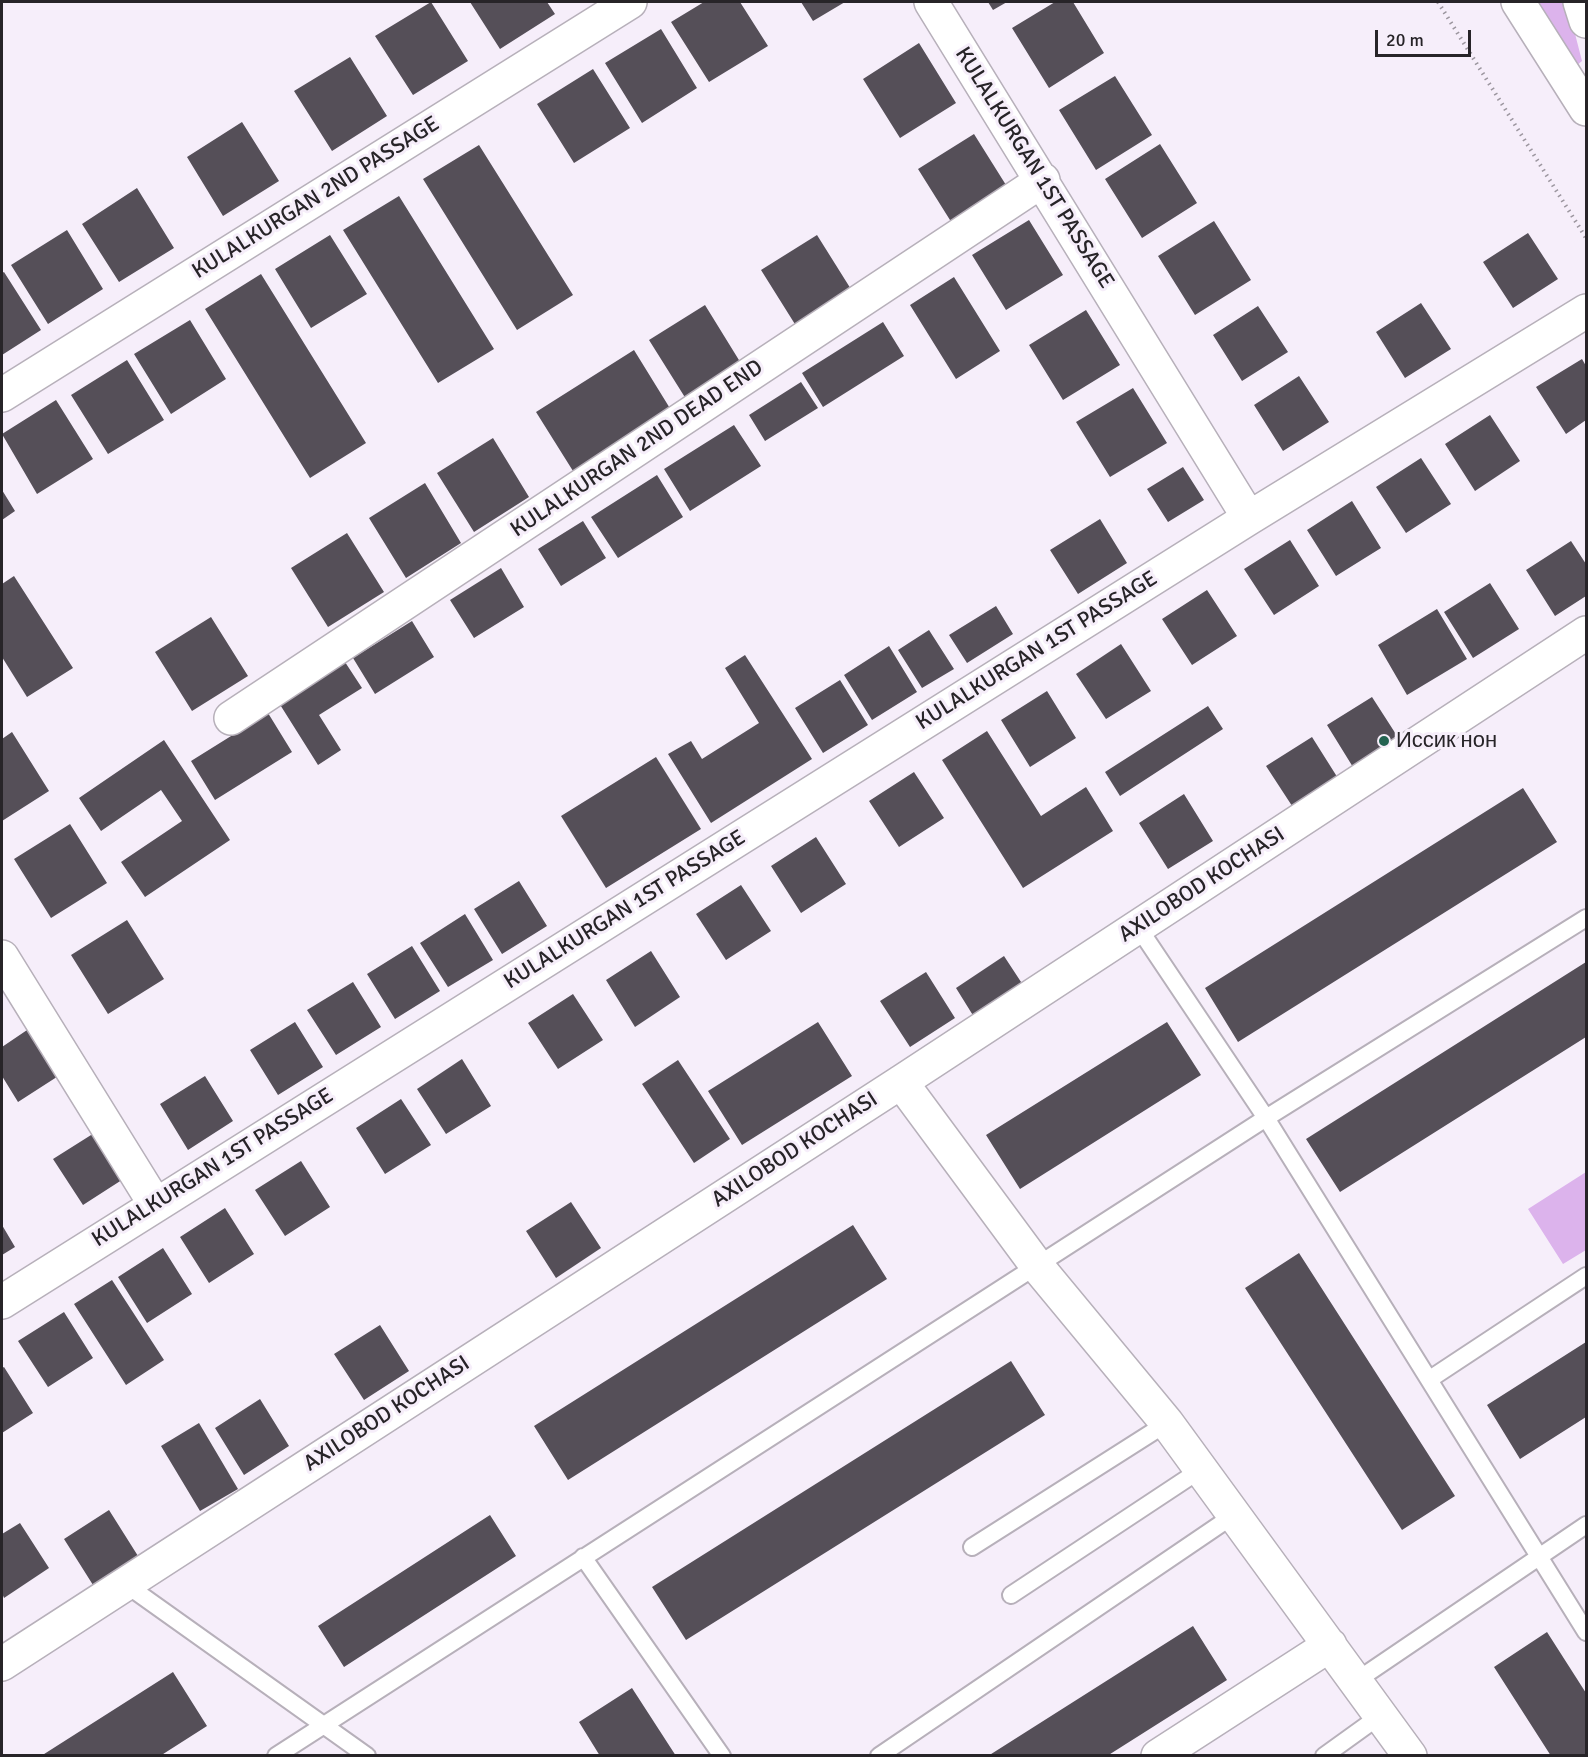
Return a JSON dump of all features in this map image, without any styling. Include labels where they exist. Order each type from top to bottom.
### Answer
[{"type":"street","name":"KULALKURGAN 2ND PASSAGE","points":[[2,395],[630,2]]},
{"type":"street","name":"KULALKURGAN 1ST PASSAGE","points":[[931,2],[1043,180],[1249,518]]},
{"type":"street","points":[[1518,2],[1587,108]]},
{"type":"street","points":[[1580,2],[1587,21]]},
{"type":"street","name":"KULALKURGAN 2ND DEAD END","points":[[231,718],[1043,180]]},
{"type":"street","name":"KULALKURGAN 1ST PASSAGE","points":[[2,1302],[1249,518],[1587,311]]},
{"type":"street","name":"AXILOBOD KOCHASI","points":[[2,1664],[901,1082],[1587,633]]},
{"type":"street","points":[[2,957],[155,1204]]},
{"type":"street","points":[[901,1082],[1037,1266],[1167,1423],[1410,1755]]},
{"type":"street","points":[[1158,1755],[1330,1645]]},
{"type":"lane","points":[[276,1755],[1266,1118],[1587,918]]},
{"type":"lane","points":[[1138,927],[1266,1118],[1587,1632]]},
{"type":"lane","points":[[1430,1379],[1587,1276]]},
{"type":"lane","points":[[972,1547],[1167,1423]]},
{"type":"lane","points":[[1011,1595],[1200,1470]]},
{"type":"lane","points":[[879,1755],[1234,1515]]},
{"type":"lane","points":[[1356,1681],[1538,1556],[1587,1526]]},
{"type":"lane","points":[[583,1557],[722,1755]]},
{"type":"lane","points":[[124,1583],[367,1755]]},
{"type":"lane","points":[[1324,1755],[1382,1715]]},
{"type":"path","points":[[1438,2],[1587,238]]},
{"type":"shaded area","points":[[1535,2],[1562,2],[1573,26],[1582,61],[1576,66]]},
{"type":"shaded area","points":[[1586,1172],[1586,1250],[1563,1264],[1528,1209]]},
{"type":"building","points":[[431,2],[468,61],[413,95],[375,36]]},
{"type":"building","points":[[470,2],[547,2],[555,14],[500,49]]},
{"type":"building","points":[[704,2],[740,2],[768,46],[709,82],[671,22]]},
{"type":"building","points":[[801,2],[845,2],[813,21]]},
{"type":"building","points":[[988,2],[1007,2],[993,10]]},
{"type":"building","points":[[1055,2],[1073,2],[1104,53],[1049,88],[1012,28]]},
{"type":"building","points":[[661,29],[697,88],[642,123],[605,63]]},
{"type":"building","points":[[919,43],[956,103],[900,138],[863,79]]},
{"type":"building","points":[[350,57],[387,116],[332,151],[294,91]]},
{"type":"building","points":[[593,69],[630,128],[574,163],[537,104]]},
{"type":"building","points":[[1115,76],[1152,135],[1096,170],[1059,110]]},
{"type":"building","points":[[242,122],[279,181],[223,216],[187,157]]},
{"type":"building","points":[[974,134],[1011,193],[955,228],[918,169]]},
{"type":"building","points":[[1160,144],[1197,203],[1142,238],[1105,179]]},
{"type":"building","points":[[479,145],[573,295],[517,330],[423,179]]},
{"type":"building","points":[[137,188],[174,248],[119,282],[82,224]]},
{"type":"building","points":[[399,196],[494,349],[438,383],[343,230]]},
{"type":"building","points":[[1029,220],[1063,275],[1006,310],[972,255]]},
{"type":"building","points":[[1214,221],[1251,280],[1195,315],[1158,256]]},
{"type":"building","points":[[67,230],[103,289],[48,324],[11,265]]},
{"type":"building","points":[[1528,233],[1558,279],[1513,308],[1483,262]]},
{"type":"building","points":[[330,235],[367,294],[311,328],[275,269]]},
{"type":"building","points":[[817,235],[854,294],[798,329],[761,270]]},
{"type":"building","points":[[4,272],[41,330],[2,355],[2,273]]},
{"type":"building","points":[[261,274],[366,443],[310,478],[205,309]]},
{"type":"building","points":[[954,277],[1000,351],[956,379],[910,305]]},
{"type":"building","points":[[1421,303],[1451,349],[1405,378],[1376,332]]},
{"type":"building","points":[[705,305],[742,365],[686,399],[649,340]]},
{"type":"building","points":[[1258,306],[1288,352],[1242,381],[1213,335]]},
{"type":"building","points":[[1086,310],[1120,365],[1063,400],[1029,345]]},
{"type":"building","points":[[190,320],[226,379],[171,414],[134,354]]},
{"type":"building","points":[[883,322],[904,356],[823,407],[802,373]]},
{"type":"building","points":[[634,350],[671,410],[573,471],[536,412]]},
{"type":"building","points":[[1582,359],[1586,366],[1586,420],[1566,434],[1536,387]]},
{"type":"building","points":[[127,360],[164,420],[108,454],[71,395]]},
{"type":"building","points":[[1299,376],[1329,422],[1283,451],[1254,405]]},
{"type":"building","points":[[801,382],[818,408],[765,441],[749,415]]},
{"type":"building","points":[[1133,388],[1167,443],[1110,477],[1076,422]]},
{"type":"building","points":[[56,400],[93,459],[37,494],[2,434]]},
{"type":"building","points":[[1490,415],[1520,461],[1475,491],[1445,444]]},
{"type":"building","points":[[734,425],[761,466],[690,511],[664,469]]},
{"type":"building","points":[[493,438],[529,497],[474,532],[437,473]]},
{"type":"building","points":[[1421,458],[1451,504],[1406,533],[1376,487]]},
{"type":"building","points":[[1183,467],[1204,500],[1168,522],[1147,489]]},
{"type":"building","points":[[657,475],[683,517],[618,558],[591,517]]},
{"type":"building","points":[[425,483],[461,543],[406,578],[369,518]]},
{"type":"building","points":[[2,490],[15,511],[2,520]]},
{"type":"building","points":[[1352,501],[1381,548],[1336,576],[1307,530]]},
{"type":"building","points":[[1100,519],[1127,563],[1078,594],[1050,550]]},
{"type":"building","points":[[583,521],[606,558],[561,586],[538,549]]},
{"type":"building","points":[[347,533],[384,592],[328,627],[291,568]]},
{"type":"building","points":[[1290,540],[1319,586],[1274,615],[1244,569]]},
{"type":"building","points":[[1571,541],[1586,564],[1586,596],[1555,616],[1526,570]]},
{"type":"building","points":[[501,568],[524,607],[474,638],[450,600]]},
{"type":"building","points":[[14,576],[73,668],[27,697],[2,657],[2,584]]},
{"type":"building","points":[[1490,583],[1519,629],[1473,658],[1444,612]]},
{"type":"building","points":[[1207,590],[1237,636],[1192,665],[1162,619]]},
{"type":"building","points":[[996,606],[1013,634],[967,663],[949,635]]},
{"type":"building","points":[[1437,609],[1467,659],[1407,695],[1378,645]]},
{"type":"building","points":[[211,617],[248,676],[192,711],[155,652]]},
{"type":"building","points":[[412,621],[434,657],[375,694],[353,658]]},
{"type":"building","points":[[929,630],[954,669],[922,688],[898,650]]},
{"type":"building","points":[[1121,644],[1151,691],[1106,719],[1076,674]]},
{"type":"building","points":[[889,646],[917,692],[872,720],[844,675]]},
{"type":"building","points":[[745,655],[812,759],[711,823],[668,754],[691,741],[702,759],[759,723],[725,668]]},
{"type":"building","points":[[345,662],[362,688],[319,715],[341,750],[318,765],[279,703]]},
{"type":"building","points":[[840,680],[868,725],[823,753],[795,708]]},
{"type":"building","points":[[1047,691],[1076,738],[1030,767],[1001,720]]},
{"type":"building","points":[[1372,697],[1401,742],[1356,772],[1327,725]]},
{"type":"building","points":[[1208,706],[1223,729],[1120,796],[1105,772]]},
{"type":"building","points":[[268,713],[292,752],[215,800],[191,761]]},
{"type":"building","points":[[987,731],[1041,816],[1086,787],[1113,831],[1023,888],[942,760]]},
{"type":"building","points":[[12,732],[49,791],[2,821],[2,739]]},
{"type":"building","points":[[1312,737],[1341,783],[1296,812],[1266,766]]},
{"type":"building","points":[[164,740],[230,840],[145,897],[121,862],[182,821],[161,790],[101,831],[79,798]]},
{"type":"building","points":[[656,757],[701,829],[606,888],[561,816]]},
{"type":"building","points":[[914,772],[944,818],[899,847],[869,801]]},
{"type":"building","points":[[1523,788],[1557,842],[1238,1042],[1205,988]]},
{"type":"building","points":[[1184,794],[1213,841],[1168,869],[1139,823]]},
{"type":"building","points":[[70,824],[107,883],[51,918],[14,859]]},
{"type":"building","points":[[816,837],[846,884],[801,913],[771,866]]},
{"type":"building","points":[[519,881],[547,926],[502,954],[474,909]]},
{"type":"building","points":[[741,885],[771,931],[726,960],[696,914]]},
{"type":"building","points":[[465,914],[493,960],[448,987],[420,943]]},
{"type":"building","points":[[127,920],[164,979],[108,1014],[71,955]]},
{"type":"building","points":[[412,946],[440,991],[395,1019],[367,974]]},
{"type":"building","points":[[651,951],[680,997],[635,1027],[606,980]]},
{"type":"building","points":[[1004,956],[1023,985],[974,1017],[956,988]]},
{"type":"building","points":[[1586,962],[1586,1037],[1340,1192],[1306,1139]]},
{"type":"building","points":[[926,972],[955,1018],[910,1047],[880,1001]]},
{"type":"building","points":[[353,982],[381,1027],[336,1055],[307,1010]]},
{"type":"building","points":[[573,994],[603,1040],[558,1069],[528,1023]]},
{"type":"building","points":[[295,1022],[323,1067],[278,1095],[250,1050]]},
{"type":"building","points":[[818,1022],[852,1076],[742,1145],[708,1091]]},
{"type":"building","points":[[1167,1022],[1201,1075],[1020,1189],[986,1135]]},
{"type":"building","points":[[33,1026],[63,1073],[18,1102],[2,1076],[2,1047]]},
{"type":"building","points":[[462,1059],[491,1106],[446,1134],[417,1089]]},
{"type":"building","points":[[678,1060],[730,1139],[694,1163],[642,1084]]},
{"type":"building","points":[[205,1076],[233,1121],[188,1150],[160,1104]]},
{"type":"building","points":[[401,1099],[431,1145],[385,1174],[356,1128]]},
{"type":"building","points":[[99,1130],[128,1176],[83,1205],[53,1159]]},
{"type":"building","points":[[301,1161],[330,1207],[285,1236],[255,1190]]},
{"type":"building","points":[[571,1202],[601,1248],[556,1278],[526,1231]]},
{"type":"building","points":[[225,1208],[254,1254],[209,1283],[180,1237]]},
{"type":"building","points":[[2,1225],[15,1247],[2,1255]]},
{"type":"building","points":[[853,1225],[887,1279],[568,1480],[534,1426]]},
{"type":"building","points":[[163,1248],[192,1294],[147,1323],[118,1277]]},
{"type":"building","points":[[1299,1253],[1455,1496],[1402,1530],[1245,1288]]},
{"type":"building","points":[[112,1280],[164,1360],[126,1385],[74,1304]]},
{"type":"building","points":[[64,1312],[93,1358],[48,1387],[18,1341]]},
{"type":"building","points":[[380,1325],[409,1371],[364,1400],[334,1354]]},
{"type":"building","points":[[1586,1342],[1586,1417],[1520,1459],[1487,1405]]},
{"type":"building","points":[[1011,1361],[1045,1415],[686,1640],[652,1587]]},
{"type":"building","points":[[4,1367],[33,1413],[2,1433],[2,1368]]},
{"type":"building","points":[[260,1399],[289,1446],[244,1475],[215,1428]]},
{"type":"building","points":[[199,1423],[238,1489],[200,1511],[161,1446]]},
{"type":"building","points":[[109,1510],[138,1556],[93,1585],[64,1539]]},
{"type":"building","points":[[490,1515],[516,1556],[344,1667],[318,1626]]},
{"type":"building","points":[[20,1523],[49,1568],[4,1598],[2,1593],[2,1534]]},
{"type":"building","points":[[1193,1626],[1227,1680],[1107,1756],[988,1756]]},
{"type":"building","points":[[1547,1632],[1586,1693],[1586,1756],[1551,1756],[1494,1667]]},
{"type":"building","points":[[173,1672],[207,1726],[160,1756],[41,1756]]},
{"type":"building","points":[[632,1688],[676,1756],[600,1756],[579,1722]]},
{"type":"place","name":"Иссик нон","points":[[1384,741]]}]
